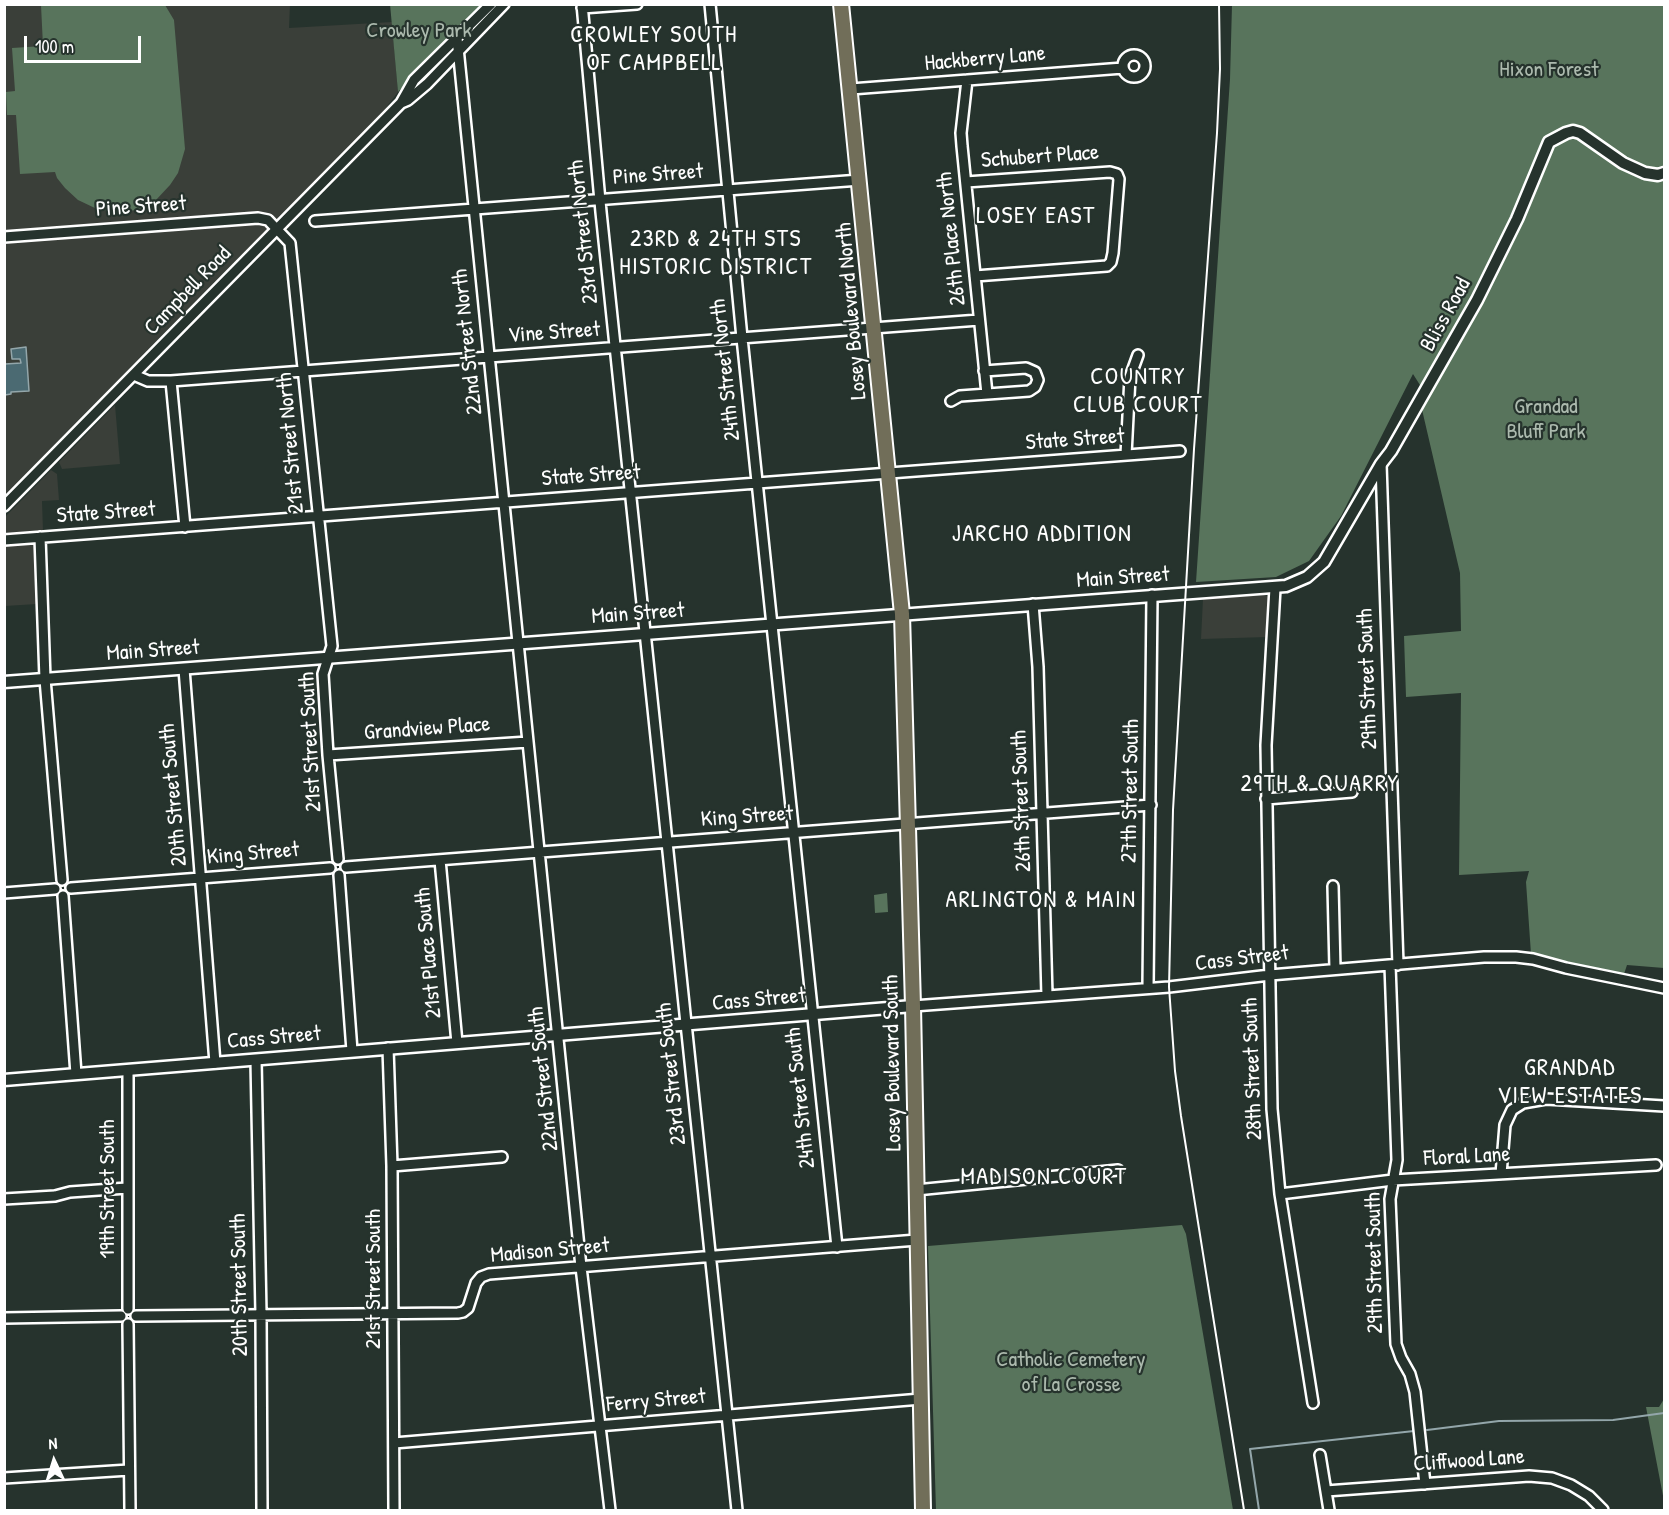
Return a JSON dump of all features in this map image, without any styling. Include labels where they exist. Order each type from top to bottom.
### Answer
[{"type":"main road","name":"Losey Boulevard North","points":[[842,4],[902,614]]},
{"type":"main road","name":"Losey Boulevard South","points":[[902,614],[913,1006],[923,1510]]},
{"type":"street","name":"Campbell Road","points":[[4,506],[400,103],[414,80],[491,4]]},
{"type":"street","name":"Campbell Road","points":[[400,103],[408,100],[421,89],[504,4]]},
{"type":"street","points":[[582,6],[638,4]]},
{"type":"street","name":"24th Street North","points":[[710,4],[772,624]]},
{"type":"street","name":"23rd Street North","points":[[582,6],[599,199],[645,634]]},
{"type":"street","name":"22nd Street North","points":[[457,38],[518,643]]},
{"type":"street","name":"Hackberry Lane","points":[[851,89],[1123,68]]},
{"type":"street","name":"26th Place North","points":[[967,80],[961,133],[987,394]]},
{"type":"street","name":"Bliss Road","points":[[1275,588],[1298,582],[1324,562],[1403,431],[1477,300],[1512,230],[1549,142],[1573,131],[1589,138],[1623,163],[1646,173],[1658,175],[1665,173]]},
{"type":"street","name":"Schubert Place","points":[[966,182],[1110,172],[1117,174],[1119,179],[1113,254],[1107,267],[975,276]]},
{"type":"street","name":"Pine Street","points":[[315,221],[860,180]]},
{"type":"street","name":"Pine Street","points":[[4,237],[258,218],[268,220],[277,228]]},
{"type":"street","name":"21st Street North","points":[[277,228],[290,243],[332,646],[328,659]]},
{"type":"street","name":"Vine Street","points":[[134,375],[148,381],[171,381],[979,320]]},
{"type":"street","points":[[1125,455],[1130,376],[1138,355]]},
{"type":"street","points":[[951,401],[960,396],[1029,391],[1037,384],[1038,376],[1026,368],[984,371]]},
{"type":"street","points":[[171,381],[185,527]]},
{"type":"street","name":"State Street","points":[[4,540],[1180,451]]},
{"type":"street","name":"29th Street South","points":[[1381,464],[1394,965],[1397,1160],[1390,1199],[1396,1344],[1410,1374],[1415,1392],[1425,1484]]},
{"type":"street","points":[[40,537],[45,679],[63,880]]},
{"type":"street","name":"Main Street","points":[[4,682],[1152,595],[1275,588]]},
{"type":"street","name":"28th Street South","points":[[1275,588],[1266,745],[1272,1109],[1280,1194],[1313,1403]]},
{"type":"street","name":"27th Street South","points":[[1148,988],[1152,595]]},
{"type":"street","name":"26th Street South","points":[[1033,604],[1038,667],[1047,996]]},
{"type":"street","name":"24th Street South","points":[[772,624],[837,1247]]},
{"type":"street","name":"23rd Street South","points":[[645,634],[737,1510]]},
{"type":"street","name":"22nd Street South","points":[[518,643],[581,1267],[610,1510]]},
{"type":"street","name":"21st Street South","points":[[328,659],[323,674],[338,859]]},
{"type":"street","name":"20th Street South","points":[[184,669],[215,1063]]},
{"type":"street","name":"Grandview Place","points":[[328,755],[528,742]]},
{"type":"street","points":[[1266,799],[1352,792]]},
{"type":"street","name":"King Street","points":[[346,867],[1151,806]]},
{"type":"street","points":[[338,859],[343,860],[346,867],[344,873],[339,875],[334,874],[330,868],[332,863],[338,859]]},
{"type":"street","name":"21st Place South","points":[[440,860],[457,1043]]},
{"type":"street","name":"King Street","points":[[71,888],[330,868]]},
{"type":"street","points":[[339,875],[352,1051]]},
{"type":"street","points":[[55,889],[63,896],[69,894],[71,888],[69,883],[63,880]]},
{"type":"street","points":[[55,889],[58,882],[63,880]]},
{"type":"street","points":[[1333,886],[1335,969]]},
{"type":"street","points":[[4,893],[55,889]]},
{"type":"street","points":[[63,896],[76,1074]]},
{"type":"street","name":"Cass Street","points":[[4,1080],[1148,988],[1484,957],[1516,957],[1665,988]]},
{"type":"street","name":"21st Street South","points":[[388,1048],[392,1166],[394,1510]]},
{"type":"street","name":"20th Street South","points":[[256,1060],[262,1510]]},
{"type":"street","name":"19th Street South","points":[[128,1070],[128,1309]]},
{"type":"street","points":[[1501,1174],[1505,1125],[1512,1110],[1523,1103],[1546,1099],[1665,1106]]},
{"type":"street","points":[[392,1166],[502,1158]]},
{"type":"street","name":"Floral Lane","points":[[1280,1194],[1393,1180],[1656,1165]]},
{"type":"street","points":[[916,1190],[1118,1170]]},
{"type":"street","points":[[4,1199],[127,1188]]},
{"type":"street","name":"Madison Street","points":[[136,1316],[463,1312],[468,1308],[476,1283],[481,1277],[489,1274],[917,1240]]},
{"type":"street","points":[[128,1309],[133,1310],[136,1316],[133,1323],[128,1324],[122,1321],[121,1316],[124,1310],[128,1309]]},
{"type":"street","points":[[4,1318],[121,1316]]},
{"type":"street","points":[[128,1324],[130,1510]]},
{"type":"street","name":"Ferry Street","points":[[394,1443],[921,1399]]},
{"type":"street","points":[[1320,1455],[1329,1510]]},
{"type":"street","points":[[4,1478],[129,1470]]},
{"type":"street","name":"Cliffwood Lane","points":[[1326,1491],[1529,1476],[1552,1478],[1571,1485],[1590,1496],[1603,1510]]},
{"type":"shaded area","points":[[290,4],[289,28],[392,22],[398,92],[385,109],[5,498],[5,5]]},
{"type":"shaded area","points":[[115,405],[120,464],[62,469],[59,462]]},
{"type":"shaded area","points":[[51,470],[57,474],[59,500],[42,501],[43,531],[34,532],[37,604],[5,606],[5,517]]},
{"type":"shaded area","points":[[1264,595],[1269,597],[1268,637],[1201,639],[1203,599]]},
{"type":"green space","name":"Crowley Park","points":[[390,4],[483,5],[398,92]]},
{"type":"green space","points":[[41,5],[165,5],[174,20],[185,149],[178,173],[170,185],[155,201],[144,207],[117,212],[97,209],[78,200],[65,188],[55,172],[20,174],[16,115],[7,115],[6,92],[15,91],[12,48],[43,46]]},
{"type":"green space","points":[[1232,5],[1664,5],[1664,968],[1627,965],[1624,974],[1605,975],[1531,954],[1526,882],[1529,871],[1459,875],[1461,693],[1406,697],[1404,636],[1461,631],[1460,573],[1420,401],[1425,393],[1413,374],[1341,516],[1309,561],[1276,577],[1196,582],[1230,79]]},
{"type":"green space","points":[[887,893],[888,912],[875,913],[874,895]]},
{"type":"green space","name":"Catholic Cemetery of La Crosse","points":[[1182,1225],[1186,1234],[1233,1510],[936,1510],[928,1246]]},
{"type":"green space","points":[[1664,1399],[1664,1501],[1646,1407],[1659,1407]]},
{"type":"water","points":[[26,347],[29,391],[11,392],[5,395],[5,364],[21,363],[20,359],[12,359],[11,349]]},
{"type":"waterway","points":[[1427,1430],[1499,1421],[1613,1420],[1664,1413]]},
{"type":"waterway","points":[[1259,1510],[1250,1449],[1414,1431]]},
{"type":"railway","points":[[1219,4],[1220,69],[1217,133],[1194,449],[1173,810],[1169,987],[1175,1071],[1181,1116],[1244,1510]]},
{"type":"district","name":"CROWLEY SOUTH OF CAMPBELL","points":[[654,50]]},
{"type":"district","name":"LOSEY EAST","points":[[1036,217]]},
{"type":"district","name":"23RD & 24TH STS HISTORIC DISTRICT","points":[[716,254]]},
{"type":"district","name":"COUNTRY CLUB COURT","points":[[1138,392]]},
{"type":"district","name":"JARCHO ADDITION","points":[[1042,535]]},
{"type":"district","name":"29TH & QUARRY","points":[[1320,785]]},
{"type":"district","name":"ARLINGTON & MAIN","points":[[1041,901]]},
{"type":"district","name":"GRANDAD VIEW ESTATES","points":[[1570,1083]]},
{"type":"district","name":"MADISON COURT","points":[[1044,1178]]},
{"type":"park label","name":"Hixon Forest","points":[[1549,70]]},
{"type":"park label","name":"Grandad Bluff Park","points":[[1546,420]]}]
